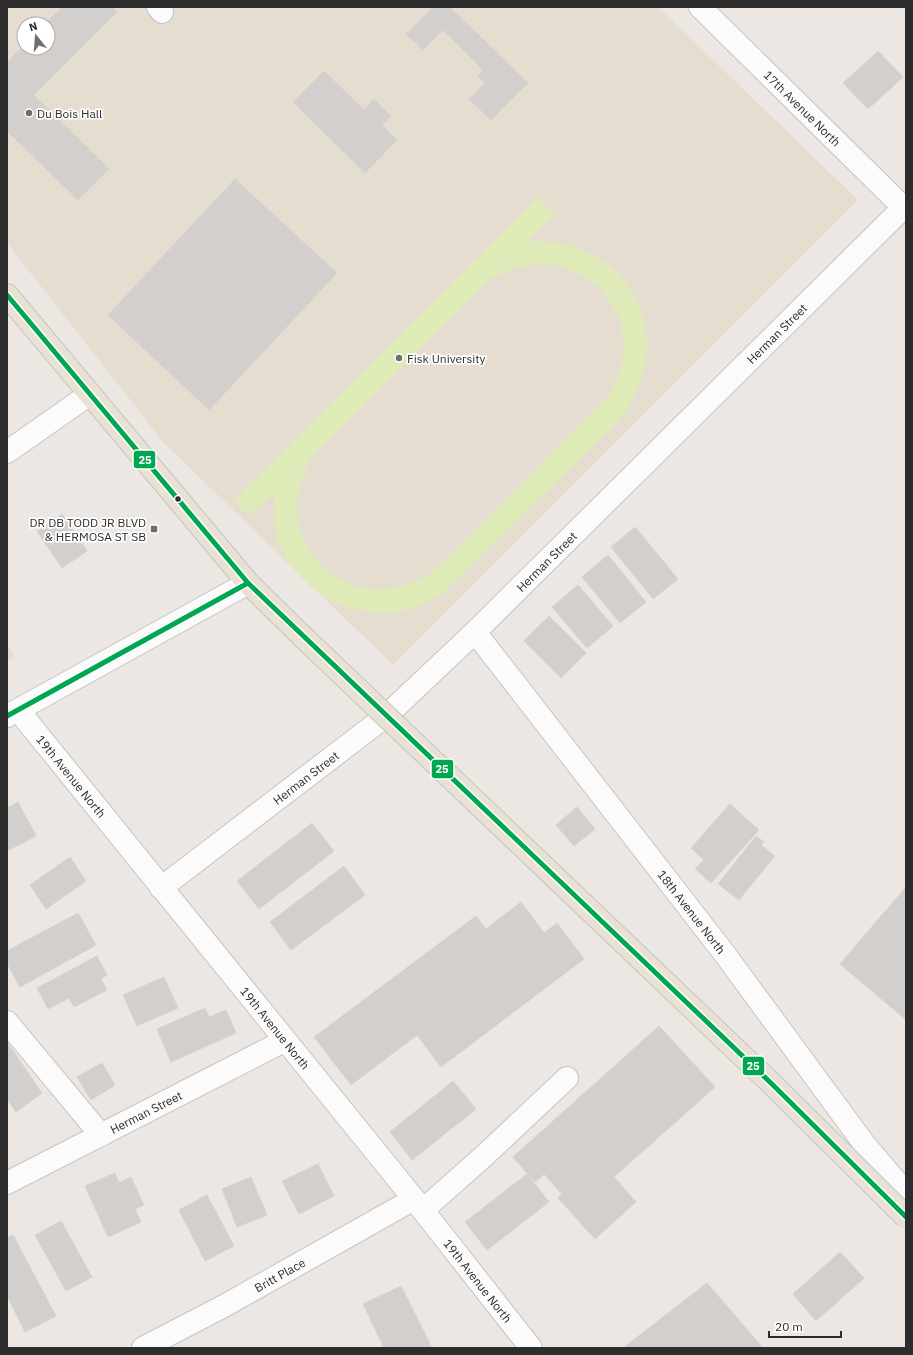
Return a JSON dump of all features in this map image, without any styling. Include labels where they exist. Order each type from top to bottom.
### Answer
[{"type":"main road","points":[[7,295],[248,583],[774,1086],[906,1217]]},
{"type":"street","name":"17th Avenue North","points":[[700,7],[905,207]]},
{"type":"street","name":"Herman Street","points":[[161,888],[386,716],[475,632],[905,207]]},
{"type":"street","points":[[7,452],[90,394]]},
{"type":"street","points":[[12,713],[248,583]]},
{"type":"street","name":"18th Avenue North","points":[[475,632],[724,953],[865,1145],[906,1193]]},
{"type":"street","name":"19th Avenue North","points":[[12,713],[161,888],[418,1205],[531,1348]]},
{"type":"street","points":[[7,1022],[101,1135]]},
{"type":"street","name":"Herman Street","points":[[7,1183],[284,1040]]},
{"type":"street","name":"Britt Place","points":[[143,1348],[418,1205],[484,1156],[567,1078]]},
{"type":"shaded area","name":"Fisk University","points":[[7,7],[658,7],[858,200],[393,665],[164,443],[7,243]]},
{"type":"shaded area","points":[[7,643],[15,657],[7,662]]},
{"type":"green space","points":[[538,198],[554,214],[528,241],[565,244],[596,257],[620,276],[637,301],[646,329],[646,361],[636,393],[616,424],[444,592],[426,603],[414,608],[393,612],[372,612],[352,608],[332,600],[314,589],[299,575],[287,558],[278,539],[274,516],[274,493],[250,516],[234,500]],"holes":[[[540,263],[565,268],[586,278],[603,292],[615,309],[622,329],[623,351],[619,374],[608,397],[441,565],[410,583],[379,589],[350,584],[326,569],[308,547],[298,520],[299,488],[313,455],[490,279],[514,268]]]},
{"type":"building","name":"Du Bois Hall","points":[[62,7],[112,7],[117,12],[34,95],[109,169],[78,200],[7,131],[7,62],[16,53],[16,56],[56,56],[56,16],[53,16]]},
{"type":"building","points":[[433,7],[450,7],[528,83],[491,120],[469,99],[485,83],[478,76],[483,70],[443,30],[423,50],[406,34]]},
{"type":"building","points":[[878,51],[903,77],[868,109],[843,83]]},
{"type":"building","points":[[324,71],[364,110],[374,99],[391,116],[382,125],[397,140],[365,173],[293,102]]},
{"type":"building","points":[[235,179],[337,273],[209,410],[108,315]]},
{"type":"building","points":[[62,514],[87,551],[62,568],[37,531]]},
{"type":"building","points":[[635,527],[678,579],[653,599],[611,547]]},
{"type":"building","points":[[608,555],[646,602],[620,623],[582,577]]},
{"type":"building","points":[[578,585],[613,626],[587,648],[552,607]]},
{"type":"building","points":[[549,616],[586,653],[561,678],[524,641]]},
{"type":"building","points":[[18,802],[36,836],[7,851],[7,808]]},
{"type":"building","points":[[730,804],[759,830],[711,883],[695,869],[704,860],[691,848]]},
{"type":"building","points":[[577,807],[595,829],[574,846],[556,825]]},
{"type":"building","points":[[312,823],[334,851],[259,909],[237,881]]},
{"type":"building","points":[[756,836],[764,842],[761,845],[775,856],[739,900],[718,884]]},
{"type":"building","points":[[70,857],[86,881],[46,909],[30,885]]},
{"type":"building","points":[[344,866],[365,895],[291,950],[270,922]]},
{"type":"building","points":[[906,887],[906,1020],[840,964]]},
{"type":"building","points":[[521,902],[544,933],[557,923],[584,959],[441,1067],[417,1035],[351,1085],[314,1037],[476,916],[486,929]]},
{"type":"building","points":[[78,913],[96,945],[20,987],[7,963],[7,951]]},
{"type":"building","points":[[97,956],[107,975],[101,979],[107,990],[74,1007],[69,998],[48,1009],[37,988]]},
{"type":"building","points":[[164,977],[178,1008],[137,1026],[123,995]]},
{"type":"building","points":[[205,1008],[209,1017],[226,1010],[236,1033],[171,1062],[157,1029]]},
{"type":"building","points":[[659,1026],[715,1087],[614,1177],[636,1202],[595,1239],[558,1198],[562,1194],[544,1174],[535,1182],[513,1157]]},
{"type":"building","points":[[7,1042],[42,1093],[16,1112],[7,1099]]},
{"type":"building","points":[[102,1063],[115,1085],[91,1100],[77,1077]]},
{"type":"building","points":[[453,1081],[476,1109],[412,1160],[390,1132]]},
{"type":"building","points":[[318,1164],[334,1196],[299,1214],[282,1181]]},
{"type":"building","points":[[115,1173],[119,1183],[131,1177],[144,1205],[135,1209],[141,1222],[108,1237],[85,1186]]},
{"type":"building","points":[[527,1174],[549,1202],[487,1250],[465,1222]]},
{"type":"building","points":[[251,1177],[267,1215],[237,1227],[222,1189]]},
{"type":"building","points":[[207,1195],[234,1246],[205,1261],[179,1210]]},
{"type":"building","points":[[61,1221],[92,1277],[66,1291],[35,1235]]},
{"type":"building","points":[[13,1235],[56,1316],[25,1332],[7,1296],[7,1238]]},
{"type":"building","points":[[840,1252],[864,1278],[816,1321],[793,1294]]},
{"type":"building","points":[[707,1283],[763,1348],[623,1348]]},
{"type":"building","points":[[401,1286],[432,1348],[384,1348],[363,1304]]},
{"type":"transit line","name":"25","points":[[7,295],[248,583],[774,1086],[906,1217]]},
{"type":"transit line","name":"25","points":[[7,716],[248,583]]},
{"type":"place","name":"Du Bois Hall","points":[[29,113]]},
{"type":"place","name":"Fisk University","points":[[399,358]]},
{"type":"place","name":"DR DB TODD JR BLVD & HERMOSA ST SB","points":[[154,529]]}]
